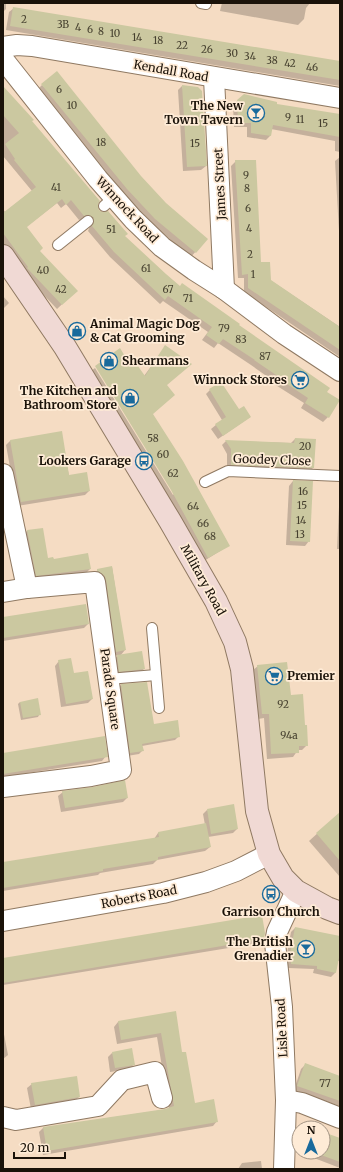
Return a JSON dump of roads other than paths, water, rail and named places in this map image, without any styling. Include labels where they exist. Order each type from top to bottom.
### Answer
[{"type":"street","name":"Kendall Road","points":[[3,47],[17,45],[32,46],[214,78],[340,98]]},
{"type":"street","name":"Winnock Road","points":[[3,59],[58,130],[109,202],[133,219],[162,247],[224,289],[284,334],[340,371]]},
{"type":"street","name":"James Street","points":[[214,78],[224,289]]},
{"type":"street","name":"Military Road","points":[[3,256],[65,347],[170,521],[216,601],[235,642],[242,672],[257,810],[269,854],[283,878],[296,891],[327,908],[340,913]]},
{"type":"street","points":[[3,474],[27,588]]},
{"type":"street","name":"Parade Square","points":[[3,592],[27,588],[95,582],[121,770],[91,776],[3,787]]},
{"type":"street","name":"Roberts Road","points":[[3,920],[113,903],[206,882],[236,871],[269,854]]},
{"type":"street","name":"Lisle Road","points":[[284,1169],[286,1100],[282,1006],[275,943],[278,932],[296,891]]},
{"type":"street","points":[[3,1117],[16,1120],[98,1106],[122,1080],[155,1072],[162,1098]]},
{"type":"street","points":[[286,1100],[302,1103],[340,1118]]},
{"type":"lane","points":[[58,245],[88,220]]},
{"type":"lane","name":"Goodey Close","points":[[205,482],[228,471],[340,476]]},
{"type":"lane","points":[[152,628],[159,708]]},
{"type":"lane","points":[[108,679],[156,675]]},
{"type":"place","name":"The New Town Tavern","points":[[256,113]]},
{"type":"place","name":"Animal Magic Dog & Cat Grooming","points":[[77,331]]},
{"type":"place","name":"Shearmans","points":[[109,361]]},
{"type":"place","name":"Winnock Stores","points":[[300,380]]},
{"type":"place","name":"The Kitchen and Bathroom Store","points":[[130,398]]},
{"type":"place","name":"Lookers Garage","points":[[144,461]]},
{"type":"place","name":"Premier","points":[[274,676]]},
{"type":"place","name":"Garrison Church","points":[[271,894]]},
{"type":"place","name":"The British Grenadier","points":[[306,949]]}]
